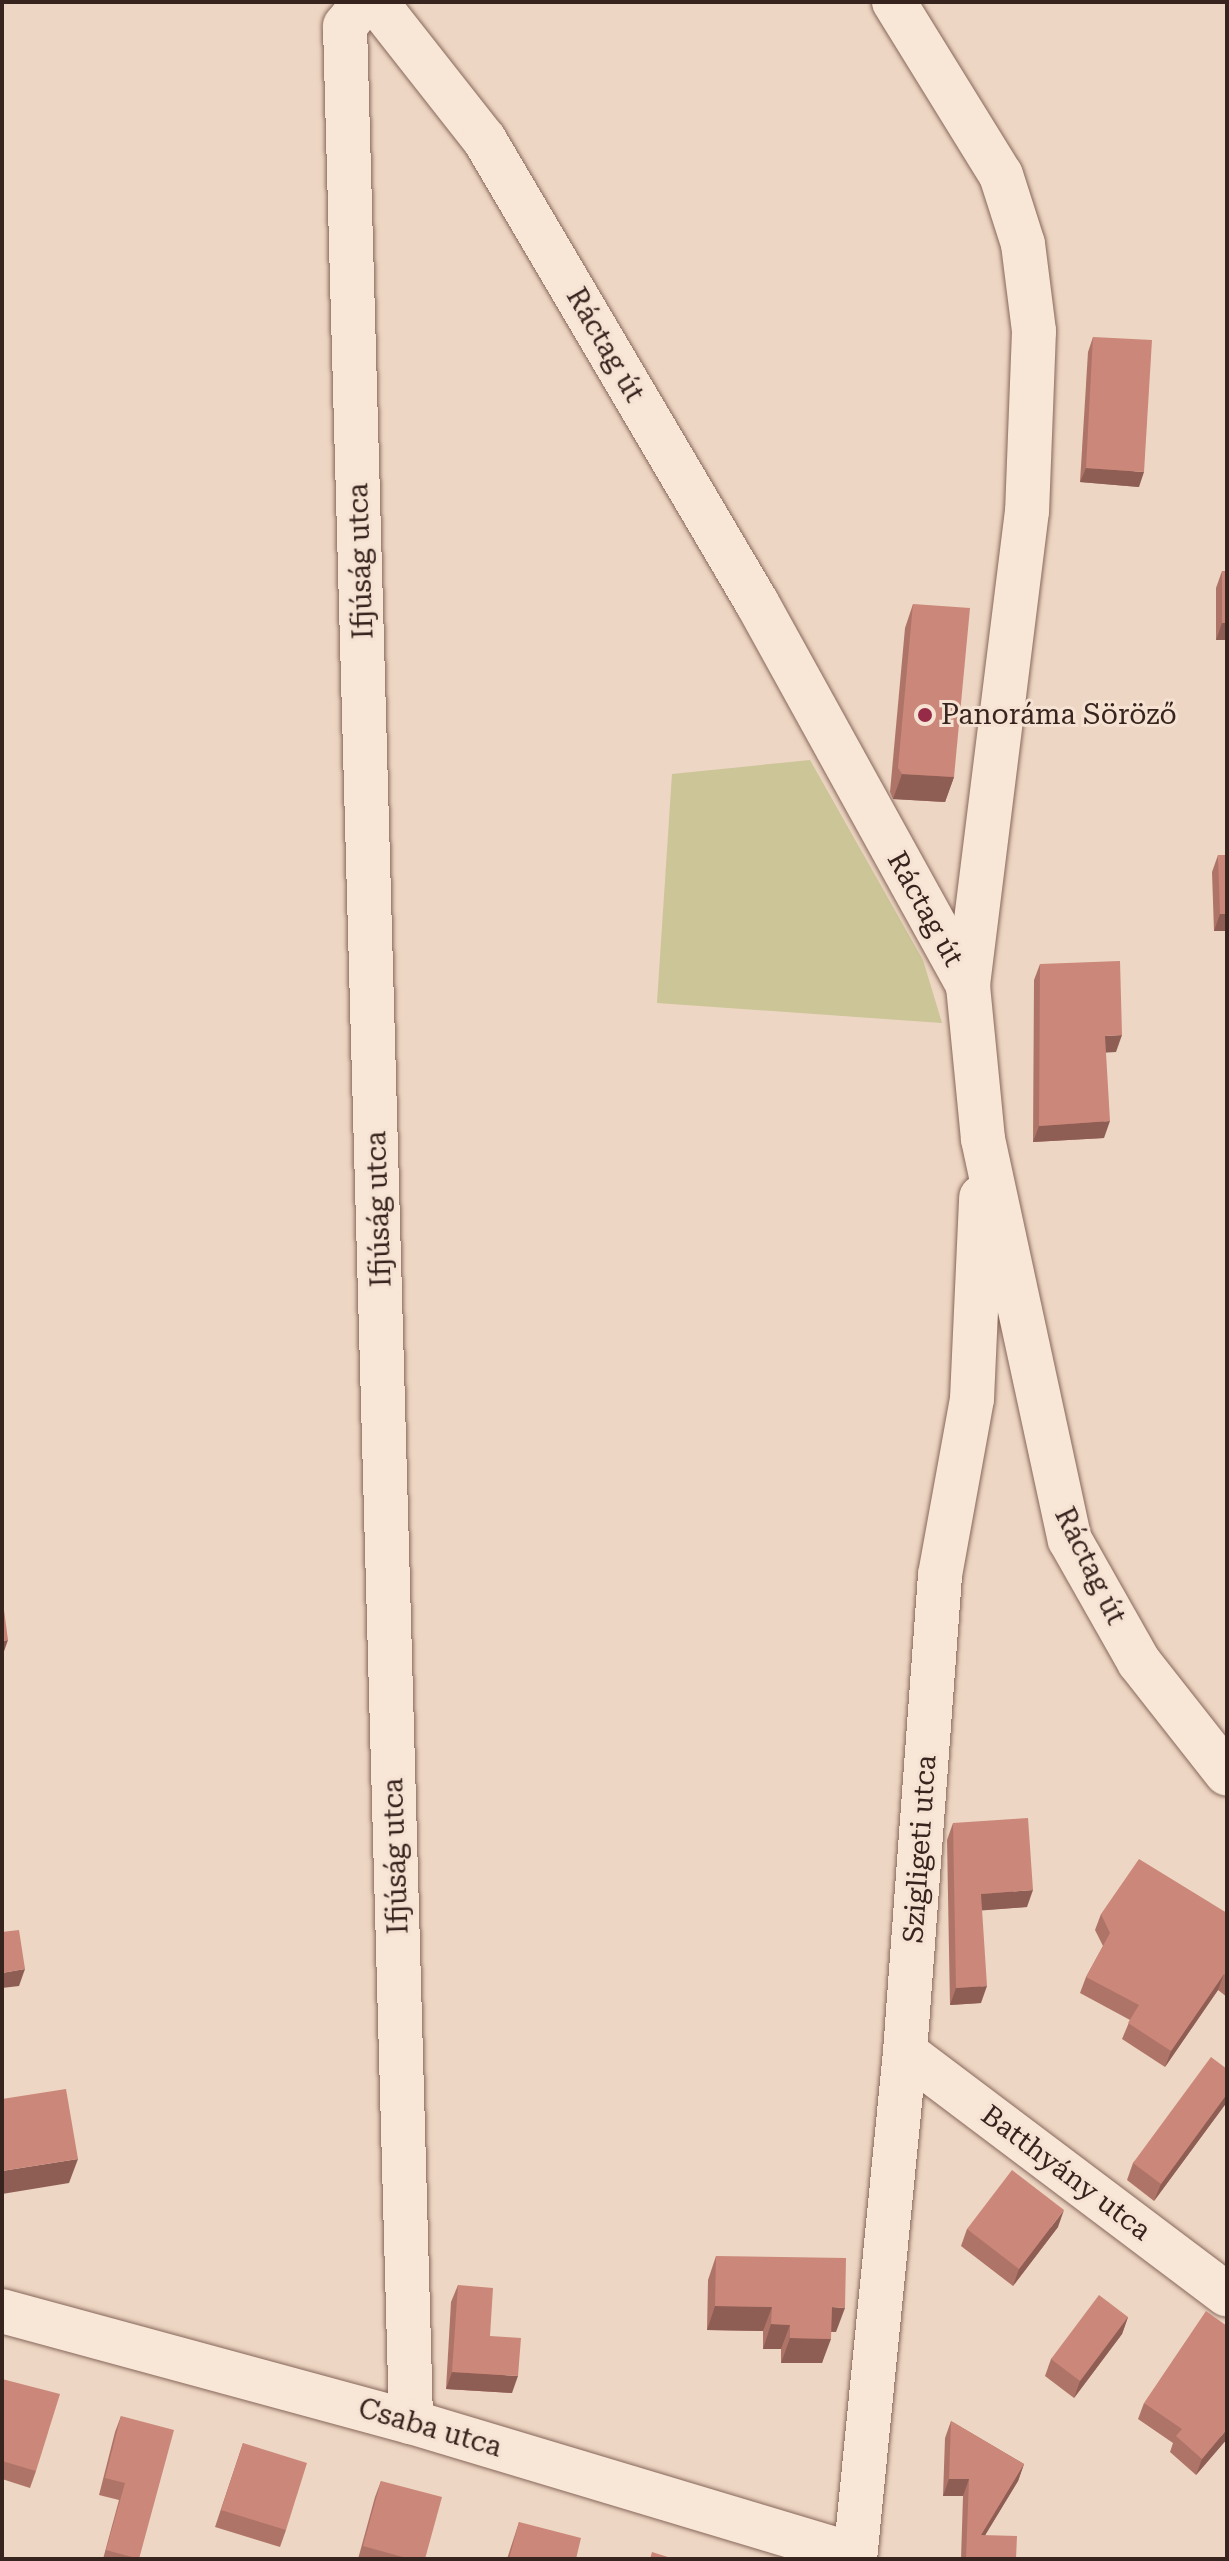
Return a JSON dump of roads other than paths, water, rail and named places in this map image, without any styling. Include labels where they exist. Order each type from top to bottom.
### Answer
[{"type":"street","points":[[338,2],[349,2]]},
{"type":"street","name":"Ifjúság utca","points":[[364,2],[345,26],[411,2422]]},
{"type":"street","name":"Ráctag út","points":[[376,2],[492,153],[757,603],[968,986]]},
{"type":"street","name":"Ráctag út","points":[[894,2],[1001,175],[1023,244],[1034,331],[1027,511],[968,986]]},
{"type":"street","points":[[968,986],[983,1139]]},
{"type":"street","name":"Ráctag út","points":[[983,1139],[1070,1540],[1139,1662],[1227,1774]]},
{"type":"street","name":"Szigligeti utca","points":[[855,2557],[905,2052],[940,1575],[972,1399],[983,1139]]},
{"type":"street","name":"Batthyány utca","points":[[905,2052],[1227,2295]]},
{"type":"street","name":"Csaba utca","points":[[2,2311],[411,2422],[855,2557]]},
{"type":"place","name":"Panoráma Söröző","points":[[925,715]]}]
